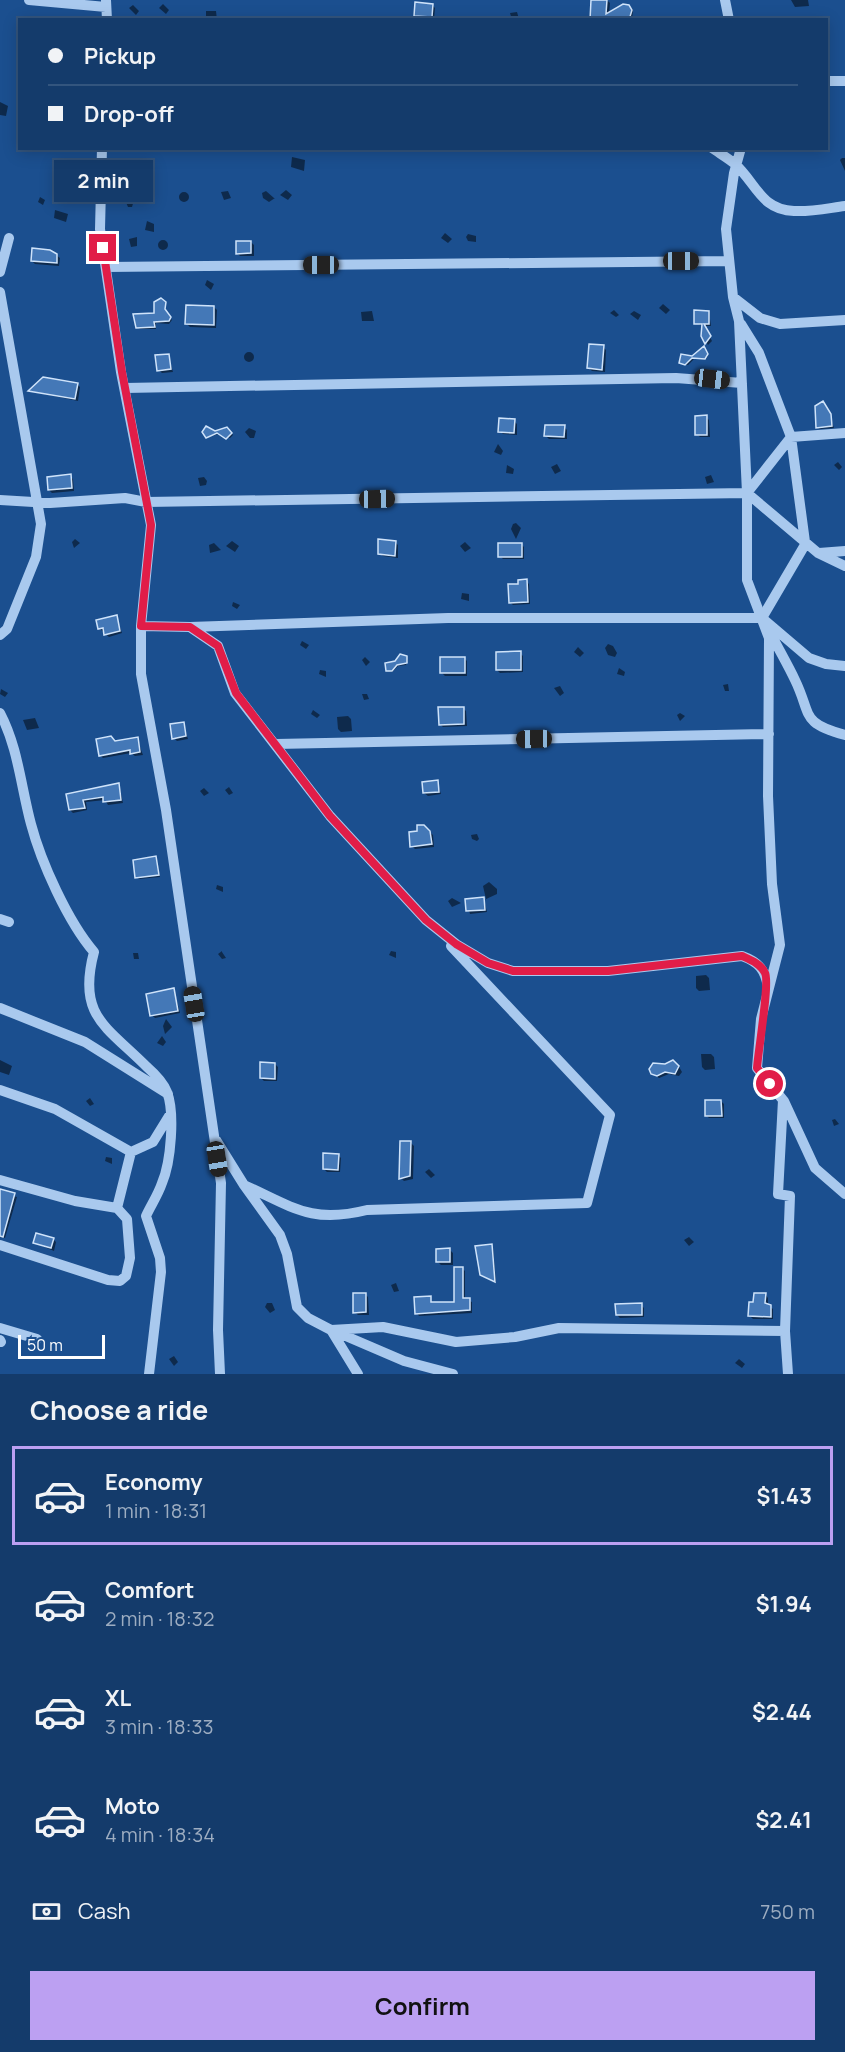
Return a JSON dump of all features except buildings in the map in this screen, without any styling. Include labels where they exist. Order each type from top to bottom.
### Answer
[{"type":"street","points":[[29,0],[106,4]]},
{"type":"street","points":[[725,0],[729,18]]},
{"type":"street","points":[[828,81],[845,81]]},
{"type":"street","points":[[102,150],[100,229],[124,388],[151,525],[141,626],[141,674],[166,810],[222,1205],[218,1330],[220,1374]]},
{"type":"street","points":[[715,150],[736,165],[767,203],[778,208],[794,211],[845,206]]},
{"type":"street","points":[[740,150],[726,229],[733,297],[739,321],[747,494],[747,580],[769,638],[771,662],[768,796],[771,862],[780,945],[761,1019],[757,1068],[783,1100],[815,1168],[845,1194]]},
{"type":"street","points":[[0,272],[9,238]]},
{"type":"street","points":[[105,267],[729,261]]},
{"type":"street","points":[[0,292],[41,524],[36,557],[7,629],[0,635]]},
{"type":"street","points":[[733,297],[760,318],[780,324],[845,320]]},
{"type":"street","points":[[739,321],[759,353],[791,437],[806,543]]},
{"type":"street","points":[[124,388],[676,378],[742,383]]},
{"type":"street","points":[[747,494],[791,437],[845,433]]},
{"type":"street","points":[[0,500],[39,503],[97,502],[125,498],[146,502],[747,494],[818,553],[845,566]]},
{"type":"street","points":[[762,618],[806,543]]},
{"type":"street","points":[[818,553],[845,551]]},
{"type":"street","points":[[141,626],[190,627],[448,618],[762,618],[809,658],[826,664],[845,666]]},
{"type":"street","points":[[762,618],[796,683],[805,712],[823,729],[845,735]]},
{"type":"street","points":[[190,627],[218,646],[236,693],[330,816],[610,1115],[587,1203],[367,1210],[341,1216],[312,1215],[243,1185]]},
{"type":"street","points":[[0,713],[32,827],[56,889],[84,940],[94,952],[87,975],[90,1005],[101,1023],[156,1075],[168,1094],[171,1112],[168,1158],[162,1183],[146,1216],[160,1258],[161,1272],[149,1374]]},
{"type":"street","points":[[276,744],[769,734]]},
{"type":"street","points":[[426,920],[456,944],[488,963],[513,971],[608,971],[742,956],[755,961],[765,973],[768,987]]},
{"type":"street","points":[[0,1008],[86,1042],[168,1094]]},
{"type":"street","points":[[0,1090],[55,1109],[131,1152]]},
{"type":"street","points":[[783,1100],[778,1194],[790,1196],[785,1331],[788,1374]]},
{"type":"street","points":[[131,1152],[153,1142],[171,1112]]},
{"type":"street","points":[[214,1136],[243,1185],[280,1235],[287,1254],[297,1306],[308,1318],[404,1362],[453,1374]]},
{"type":"street","points":[[117,1208],[131,1152]]},
{"type":"street","points":[[0,1180],[75,1201],[117,1208],[127,1219],[130,1258],[126,1276],[120,1281],[108,1280],[40,1260],[0,1245]]},
{"type":"street","points":[[331,1330],[383,1327],[456,1342],[515,1336],[559,1328],[785,1331]]},
{"type":"street","points":[[0,1328],[38,1339]]},
{"type":"street","points":[[331,1330],[358,1374]]},
{"type":"route","points":[[103,248],[122,372],[151,525],[141,626],[190,627],[218,646],[236,693],[330,816],[426,920],[456,944],[488,963],[513,971],[608,971],[742,956],[755,961],[765,973],[768,987],[761,1019],[757,1068],[770,1084]]}]
